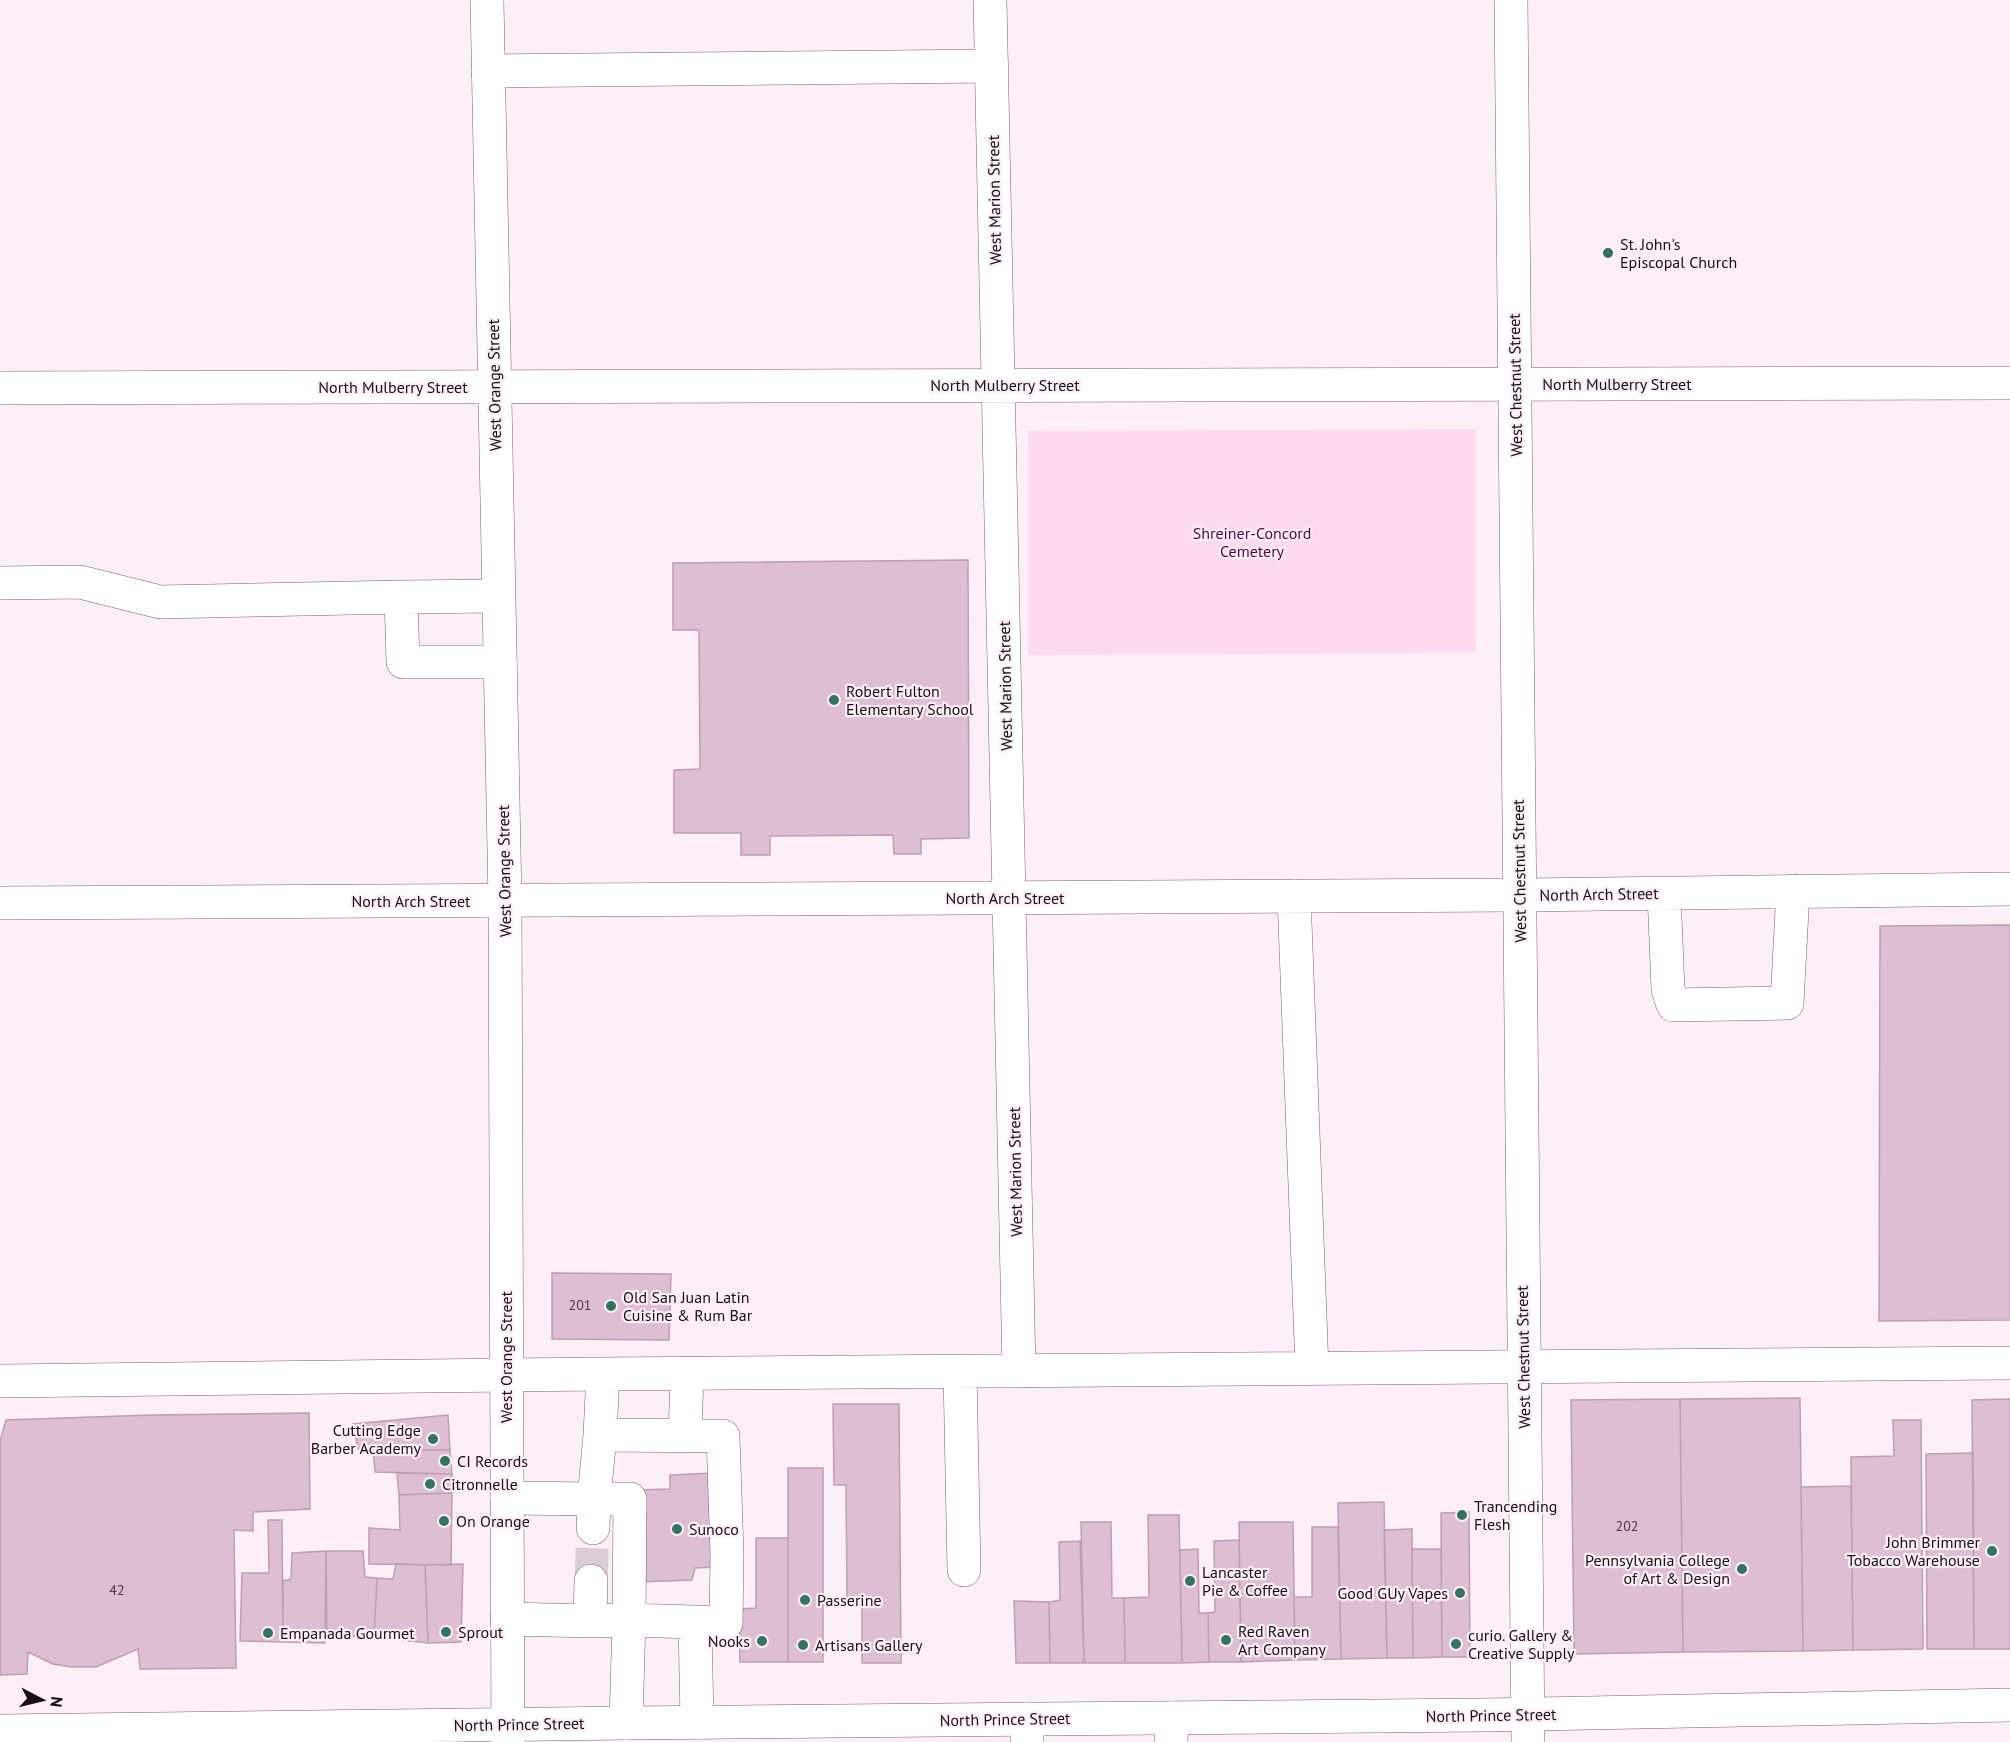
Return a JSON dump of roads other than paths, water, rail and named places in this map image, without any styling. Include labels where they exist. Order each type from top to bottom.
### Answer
[{"type":"main road","name":"West Orange Street","points":[[487,0],[505,900],[508,1733]]},
{"type":"main road","name":"West Marion Street","points":[[990,0],[1019,1371]]},
{"type":"main road","name":"West Chestnut Street","points":[[1511,0],[1528,1728]]},
{"type":"main road","points":[[488,71],[992,66]]},
{"type":"main road","name":"North Mulberry Street","points":[[0,388],[2010,383]]},
{"type":"main road","points":[[0,583],[80,582],[160,602],[498,596]]},
{"type":"main road","points":[[401,597],[403,662],[500,662]]},
{"type":"main road","name":"North Arch Street","points":[[0,903],[1519,895],[2010,889]]},
{"type":"main road","points":[[1664,893],[1668,989],[1673,1005],[1787,1003],[1792,891]]},
{"type":"main road","points":[[1294,896],[1312,1369]]},
{"type":"main road","points":[[0,1381],[2010,1363]]},
{"type":"main road","points":[[960,1372],[964,1570]]},
{"type":"main road","points":[[593,1513],[603,1374]]},
{"type":"main road","points":[[685,1435],[687,1375]]},
{"type":"main road","points":[[507,1619],[726,1623],[727,1554],[723,1436],[600,1435]]},
{"type":"main road","points":[[507,1498],[593,1513],[630,1499],[626,1723]]},
{"type":"main road","points":[[590,1620],[591,1581]]},
{"type":"main road","points":[[695,1623],[698,1722]]},
{"type":"main road","name":"North Prince Street","points":[[4,1735],[508,1733],[626,1723],[698,1722],[875,1731],[1528,1728],[2010,1705]]},
{"type":"tunnel","points":[[591,1581],[593,1528]]},
{"type":"place","name":"St. John's Episcopal Church","points":[[1608,253]]},
{"type":"place","name":"Robert Fulton Elementary School","points":[[834,700]]},
{"type":"place","name":"Old San Juan Latin Cuisine & Rum Bar","points":[[611,1306]]},
{"type":"place","name":"Cutting Edge Barber Academy","points":[[433,1439]]},
{"type":"place","name":"CI Records","points":[[445,1461]]},
{"type":"place","name":"Citronnelle","points":[[430,1484]]},
{"type":"place","name":"Trancending Flesh","points":[[1462,1515]]},
{"type":"place","name":"On Orange","points":[[444,1521]]},
{"type":"place","name":"Sunoco","points":[[677,1529]]},
{"type":"place","name":"John Brimmer Tobacco Warehouse","points":[[1992,1551]]},
{"type":"place","name":"Pennsylvania College of Art & Design","points":[[1742,1569]]},
{"type":"place","name":"Lancaster Pie & Coffee","points":[[1190,1581]]},
{"type":"place","name":"Good GUy Vapes","points":[[1460,1593]]},
{"type":"place","name":"Passerine","points":[[805,1600]]},
{"type":"place","name":"Sprout","points":[[446,1632]]},
{"type":"place","name":"Empanada Gourmet","points":[[268,1633]]},
{"type":"place","name":"Red Raven Art Company","points":[[1226,1640]]},
{"type":"place","name":"Nooks","points":[[762,1641]]},
{"type":"place","name":"curio. Gallery & Creative Supply","points":[[1456,1644]]},
{"type":"place","name":"Artisans Gallery","points":[[803,1645]]},
{"type":"park label","name":"Shreiner-Concord Cemetery","points":[[1252,542]]}]
